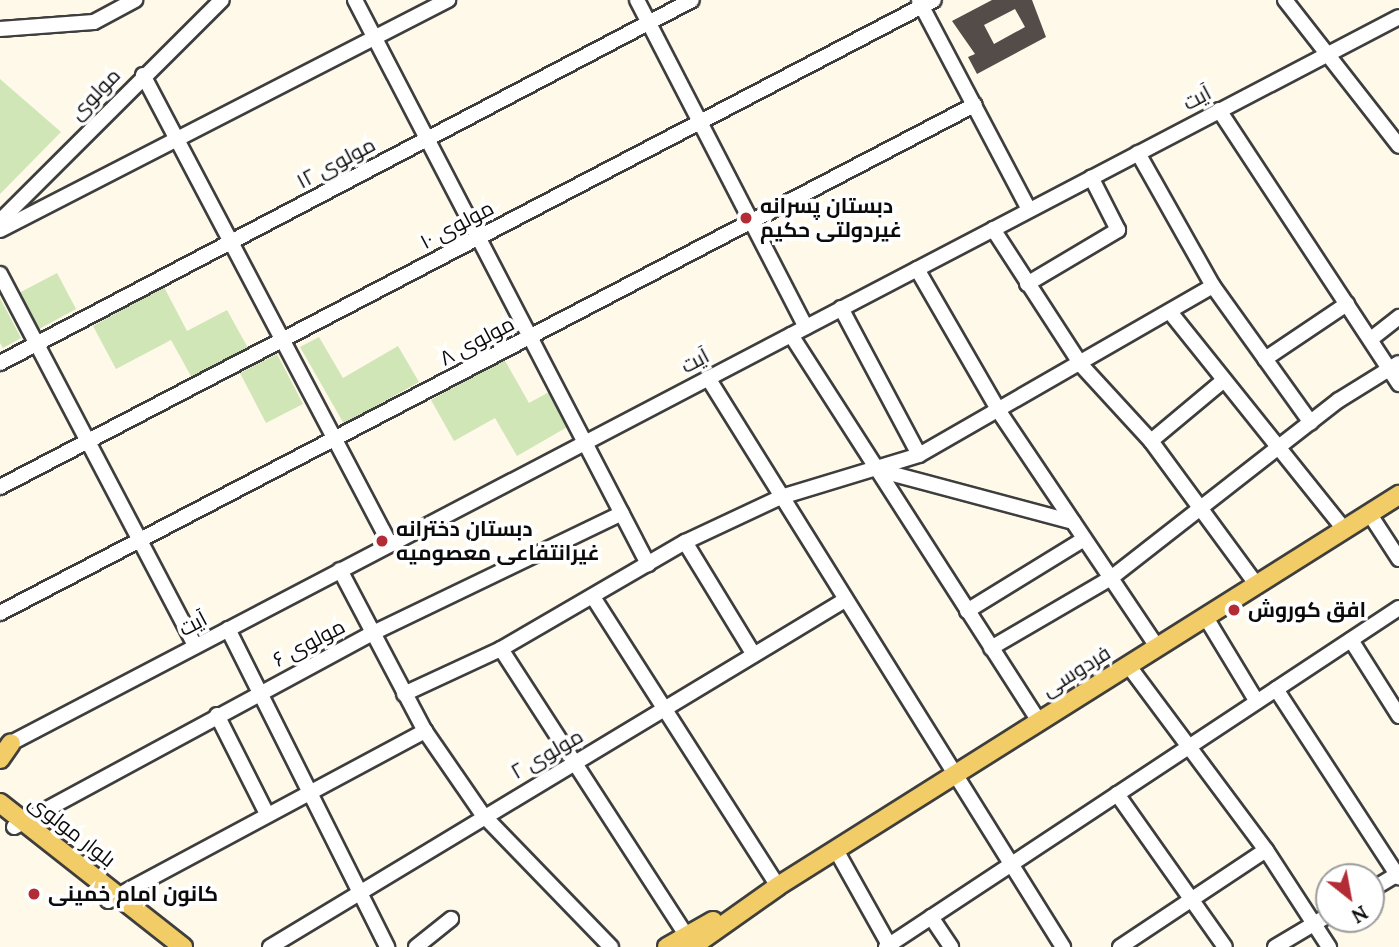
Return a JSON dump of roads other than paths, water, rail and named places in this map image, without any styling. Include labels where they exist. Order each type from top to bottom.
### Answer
[{"type":"main road","name":"فردوسی","points":[[667,947],[689,941],[1399,495]]},
{"type":"main road","points":[[0,759],[5,744]]},
{"type":"main road","name":"بلوار مولوی","points":[[0,803],[12,821],[111,897],[183,947]]},
{"type":"main road","name":"بلوار مولوی","points":[[111,897],[169,947]]},
{"type":"street","points":[[0,29],[94,22],[135,0]]},
{"type":"street","name":"مولوی","points":[[0,221],[143,75],[222,0]]},
{"type":"street","points":[[355,0],[648,564]]},
{"type":"street","points":[[0,230],[448,0]]},
{"type":"street","points":[[637,0],[806,327]]},
{"type":"street","name":"مولوی ۱۲","points":[[0,363],[692,0]]},
{"type":"street","points":[[1285,0],[1329,52],[1399,146]]},
{"type":"street","points":[[925,2],[974,105],[1029,210]]},
{"type":"street","name":"مولوی ۱۰","points":[[0,487],[925,2]]},
{"type":"street","name":"آیت","points":[[5,744],[1399,17]]},
{"type":"street","points":[[143,75],[390,544]]},
{"type":"street","name":"مولوی ۸","points":[[0,613],[974,105]]},
{"type":"street","points":[[1219,110],[1371,339],[1394,365],[1399,384]]},
{"type":"street","points":[[1138,153],[1213,286],[1311,424]]},
{"type":"street","points":[[1027,284],[1118,230],[1091,177]]},
{"type":"street","points":[[993,229],[1082,366],[1151,441],[1256,584]]},
{"type":"street","points":[[917,268],[1000,413],[1157,647]]},
{"type":"street","points":[[0,274],[195,646]]},
{"type":"street","points":[[404,694],[501,649],[685,542],[781,496],[878,470],[919,455],[1082,366],[1213,286]]},
{"type":"street","points":[[1265,359],[1348,304]]},
{"type":"street","points":[[841,308],[919,455]]},
{"type":"street","points":[[1170,312],[1344,529]]},
{"type":"street","points":[[1371,339],[1399,317]]},
{"type":"street","points":[[791,335],[1039,721]]},
{"type":"street","points":[[991,648],[1111,578],[1311,424],[1394,365]]},
{"type":"street","points":[[708,378],[953,775],[1063,947]]},
{"type":"street","points":[[1151,441],[1224,380]]},
{"type":"street","points":[[878,470],[1073,522]]},
{"type":"street","name":"مولوی ۶","points":[[12,821],[373,634],[622,513]]},
{"type":"street","points":[[1369,513],[1399,559]]},
{"type":"street","points":[[967,611],[1084,539]]},
{"type":"street","points":[[685,542],[754,655]]},
{"type":"street","points":[[340,570],[425,731],[483,815],[611,947]]},
{"type":"street","points":[[593,597],[778,886]]},
{"type":"street","name":"مولوی ۲","points":[[270,947],[483,815],[575,763],[845,600]]},
{"type":"street","points":[[836,849],[887,946],[1399,608]]},
{"type":"street","points":[[1205,616],[1257,702]]},
{"type":"street","points":[[228,629],[387,947]]},
{"type":"street","points":[[1351,640],[1399,716]]},
{"type":"street","points":[[501,649],[689,941]]},
{"type":"street","points":[[1128,665],[1266,850],[1329,947]]},
{"type":"street","points":[[1276,689],[1398,875]]},
{"type":"street","points":[[217,715],[267,814]]},
{"type":"street","points":[[111,897],[425,731]]},
{"type":"street","points":[[1117,794],[1225,947]]},
{"type":"street","points":[[1120,947],[1266,850]]},
{"type":"street","points":[[931,917],[951,947]]},
{"type":"street","points":[[416,947],[451,919]]},
{"type":"street","points":[[1275,947],[1314,924]]},
{"type":"place","name":"دبستان پسرانه غیردولتی حکیم","points":[[746,218]]},
{"type":"place","name":"دبستان دخترانه غیرانتفاعی معصومیه","points":[[382,541]]},
{"type":"place","name":"افق کوروش","points":[[1234,610]]},
{"type":"place","name":"کانون امام خمینی","points":[[34,894]]}]
